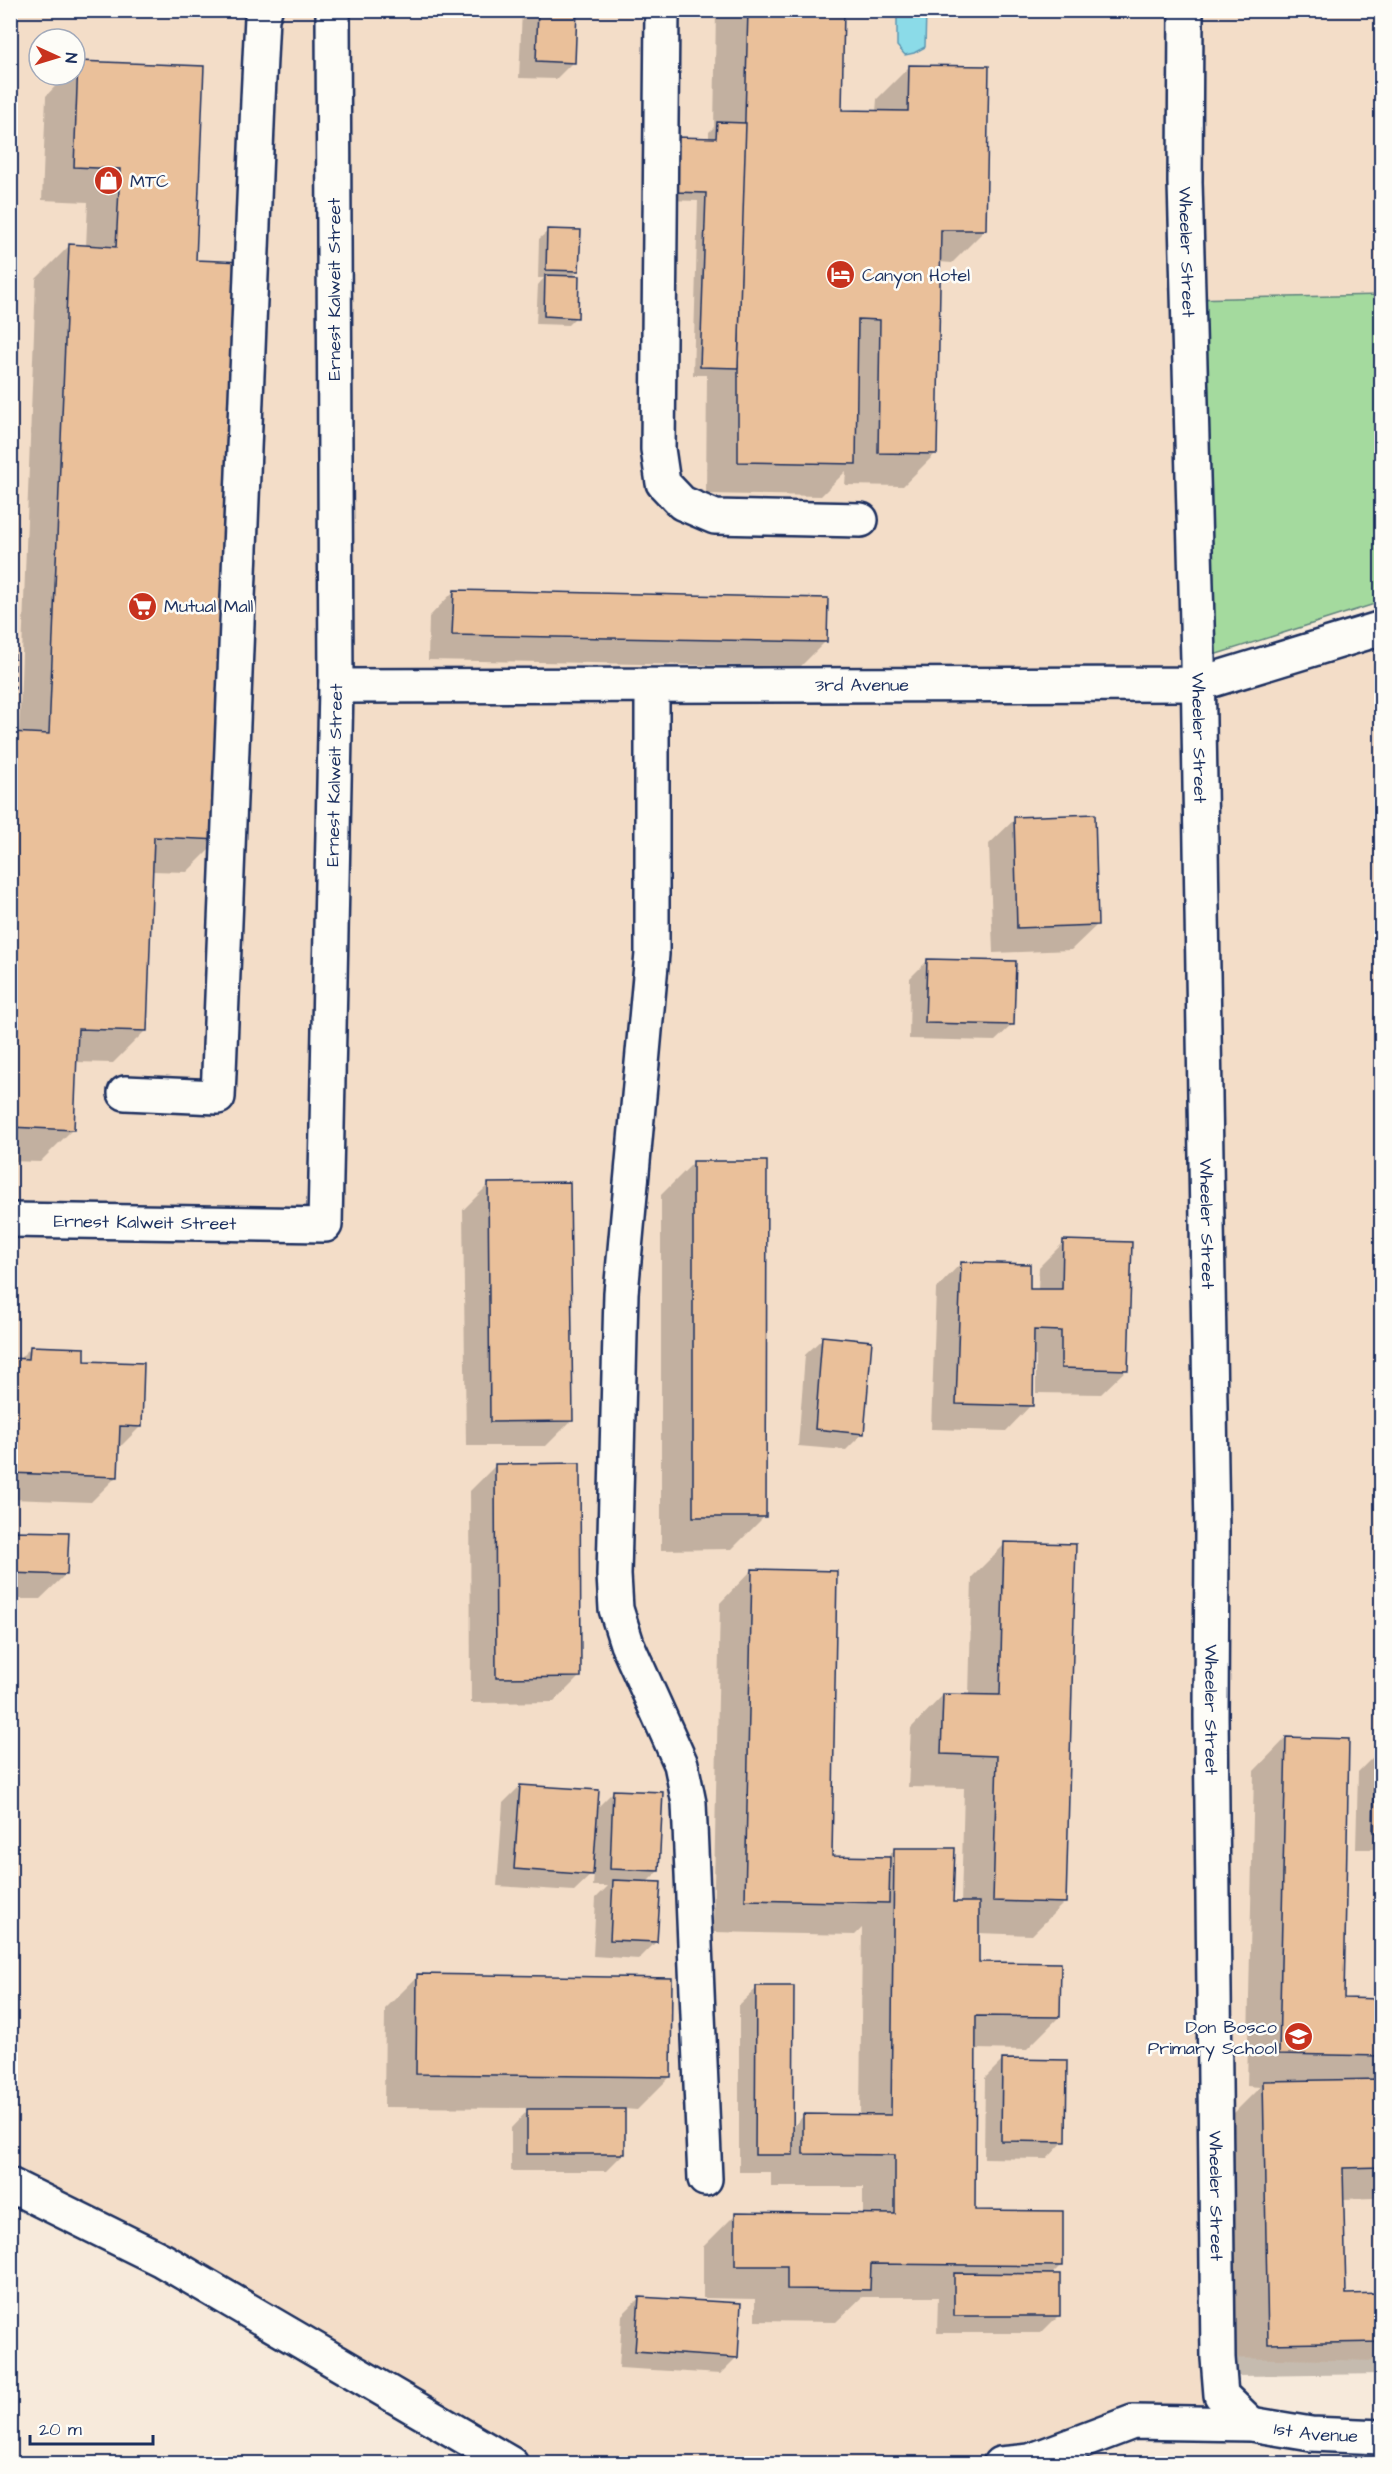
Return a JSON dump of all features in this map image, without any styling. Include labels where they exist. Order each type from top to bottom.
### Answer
[{"type":"main road","points":[[125,1093],[218,1097],[258,88],[262,17],[265,10]]},
{"type":"main road","name":"Ernest Kalweit Street","points":[[10,1220],[325,1226],[336,686],[333,10]]},
{"type":"main road","points":[[662,10],[658,449],[663,483],[682,502],[714,516],[861,520]]},
{"type":"main road","name":"Wheeler Street","points":[[1186,10],[1185,182],[1199,684],[1212,1532],[1211,1715],[1218,2358],[1221,2394],[1251,2424]]},
{"type":"main road","name":"3rd Avenue","points":[[336,686],[1199,684],[1382,628]]},
{"type":"main road","points":[[652,687],[652,954],[621,1293],[614,1575],[616,1609],[627,1644],[681,1764],[689,1803],[705,2180]]},
{"type":"main road","points":[[10,2185],[162,2260],[511,2463]]},
{"type":"main road","name":"1st Avenue","points":[[1000,2463],[1030,2460],[1133,2422],[1251,2424],[1311,2434],[1382,2437]]},
{"type":"path","points":[[10,465],[14,688],[10,688]]},
{"type":"shaded area","points":[[10,11],[1381,11],[1381,295],[1188,299],[1199,683],[1381,628],[1381,2361],[1218,2358],[1251,2424],[1133,2422],[1000,2464],[511,2463],[11,2185]]},
{"type":"green space","points":[[1382,295],[1381,602],[1198,660],[1188,299]]},
{"type":"water","points":[[897,11],[926,11],[925,47],[905,55],[897,46]]},
{"type":"building","points":[[538,10],[577,10],[575,63],[536,61]]},
{"type":"building","name":"Canyon Hotel","points":[[748,10],[844,10],[842,110],[908,111],[909,65],[989,66],[986,230],[941,230],[937,454],[878,453],[880,320],[858,319],[856,464],[738,462],[738,368]]},
{"type":"building","name":"Mutual Mall","points":[[87,61],[204,66],[196,260],[244,262],[221,840],[154,837],[147,1031],[78,1029],[74,1130],[10,1127],[10,732],[49,734],[69,244],[116,247],[120,169],[74,167],[77,87],[87,87]]},
{"type":"building","points":[[717,122],[746,123],[738,368],[700,367],[706,193],[674,192],[675,137],[716,138]]},
{"type":"building","points":[[547,229],[581,230],[579,271],[546,270]]},
{"type":"building","points":[[545,275],[579,276],[578,318],[544,316]]},
{"type":"building","points":[[454,590],[828,598],[827,642],[452,635]]},
{"type":"building","points":[[1095,814],[1098,925],[1017,928],[1014,817]]},
{"type":"building","points":[[927,959],[1016,961],[1014,1025],[925,1023]]},
{"type":"building","points":[[693,1161],[767,1161],[766,1517],[693,1517]]},
{"type":"building","points":[[570,1182],[573,1421],[490,1422],[488,1183]]},
{"type":"building","points":[[1063,1240],[1132,1242],[1128,1370],[1061,1368],[1061,1331],[1034,1330],[1033,1406],[956,1404],[961,1262],[1030,1264],[1030,1289],[1062,1289]]},
{"type":"building","points":[[822,1336],[872,1341],[864,1434],[815,1429]]},
{"type":"building","points":[[30,1346],[85,1348],[85,1361],[144,1363],[142,1427],[120,1426],[118,1477],[10,1473],[10,1358],[29,1359]]},
{"type":"building","points":[[580,1463],[581,1677],[496,1678],[495,1464]]},
{"type":"building","points":[[10,1531],[69,1532],[67,1575],[10,1573]]},
{"type":"building","points":[[1004,1542],[1076,1544],[1066,1903],[993,1901],[997,1756],[941,1754],[943,1694],[1000,1695]]},
{"type":"building","points":[[752,1569],[837,1571],[832,1856],[890,1857],[889,1903],[745,1900]]},
{"type":"building","points":[[1286,1737],[1349,1739],[1344,1998],[1382,1999],[1382,2056],[1279,2054]]},
{"type":"building","points":[[1375,1753],[1382,1753],[1382,1832],[1373,1832]]},
{"type":"building","points":[[520,1785],[599,1790],[593,1875],[514,1869]]},
{"type":"building","points":[[613,1790],[663,1792],[659,1871],[610,1869]]},
{"type":"building","points":[[894,1848],[955,1848],[953,1902],[979,1902],[979,1962],[1061,1963],[1060,2017],[976,2016],[975,2210],[1063,2211],[1063,2266],[871,2264],[870,2290],[787,2289],[787,2266],[735,2266],[735,2212],[895,2214],[895,2155],[803,2154],[803,2114],[891,2115]]},
{"type":"building","points":[[613,1880],[661,1882],[657,1942],[610,1940]]},
{"type":"building","points":[[417,1974],[672,1978],[671,2077],[416,2074]]},
{"type":"building","points":[[756,1986],[794,1986],[793,2155],[755,2155]]},
{"type":"building","points":[[1002,2059],[1067,2060],[1066,2142],[1001,2141]]},
{"type":"building","points":[[1382,2079],[1382,2167],[1343,2168],[1346,2294],[1382,2293],[1382,2342],[1268,2344],[1263,2081]]},
{"type":"building","points":[[527,2109],[625,2109],[625,2154],[527,2154]]},
{"type":"building","points":[[954,2273],[1060,2274],[1060,2316],[954,2316]]},
{"type":"building","points":[[639,2297],[741,2303],[738,2358],[635,2351]]},
{"type":"place","name":"MTC","points":[[109,181]]},
{"type":"place","name":"Canyon Hotel","points":[[841,275]]},
{"type":"place","name":"Mutual Mall","points":[[143,606]]},
{"type":"place","name":"Don Bosco Primary School","points":[[1298,2037]]}]
